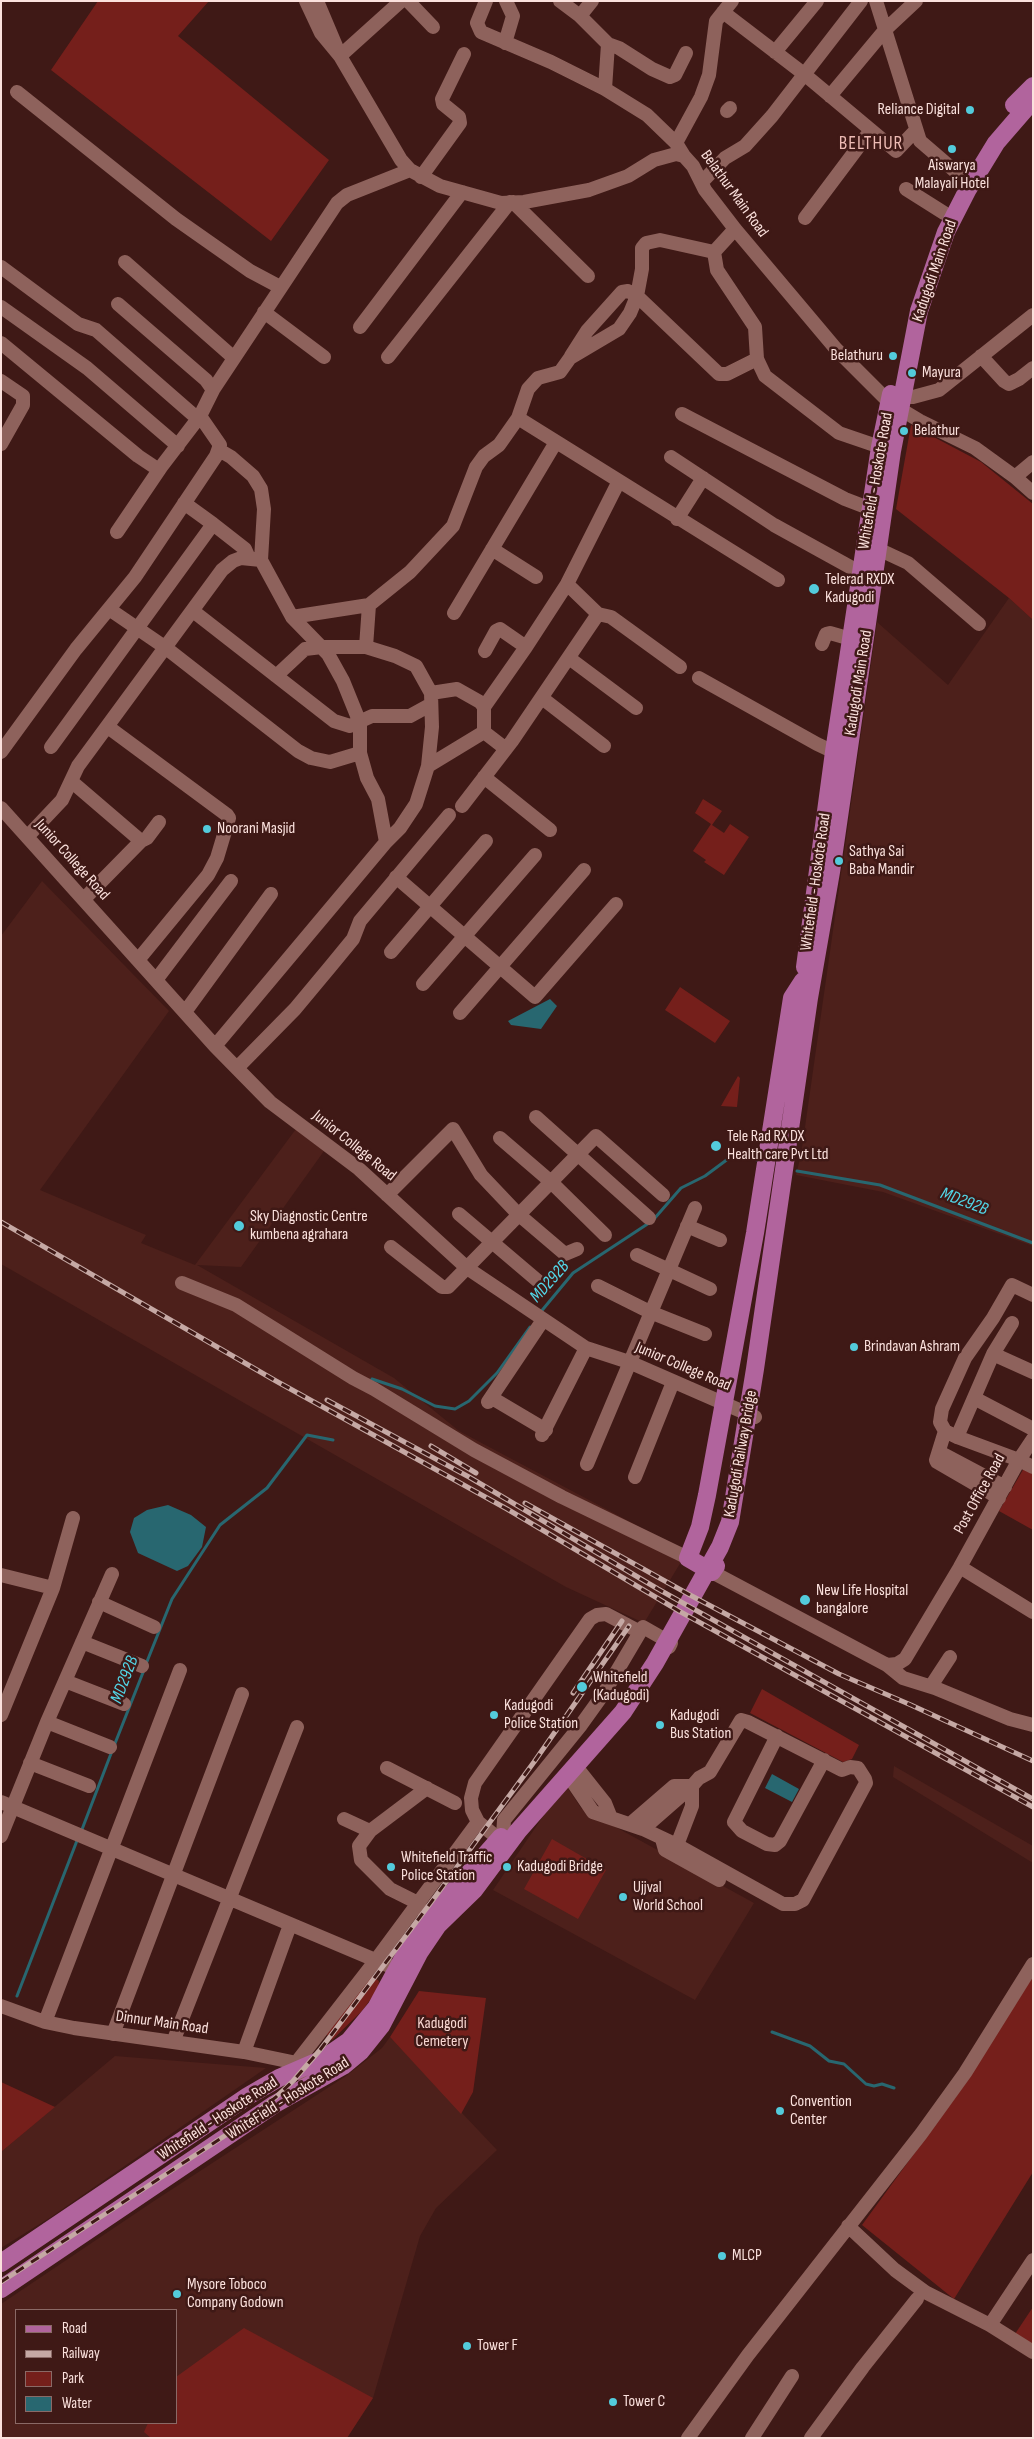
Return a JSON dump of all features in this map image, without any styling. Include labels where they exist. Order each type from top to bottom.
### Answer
[{"type":"main road","name":"Whitefield - Hoskote Road","points":[[841,753],[851,639],[880,447],[898,403],[909,311],[923,262],[944,213],[963,178],[990,135],[1033,86]]},
{"type":"main road","name":"Kadugodi Main Road","points":[[806,990],[841,753],[878,549],[898,403],[919,311],[950,224],[996,143],[1033,100]]},
{"type":"main road","points":[[806,990],[818,1004],[789,1179],[756,1417],[738,1525],[712,1572],[688,1558],[700,1527],[723,1403],[755,1233],[792,998],[806,990]]},
{"type":"main road","name":"Kadugodi Railway Bridge","points":[[508,1835],[601,1739],[638,1691],[726,1535],[730,1522],[756,1359],[806,990]]},
{"type":"main road","name":"Whitefield - Hoskote Road","points":[[1,2264],[248,2096],[298,2066],[323,2059],[349,2041],[376,2008],[402,1971],[428,1920],[508,1835]]},
{"type":"main road","name":"WhiteField - Hoskote Road","points":[[1,2289],[307,2085],[343,2066],[361,2051],[381,2026],[402,1971],[438,1925],[474,1890],[508,1835]]},
{"type":"main road","points":[[62,2223],[72,2242]]},
{"type":"street","points":[[306,1],[321,33],[340,56],[401,160],[416,174]]},
{"type":"street","points":[[317,1],[330,27],[340,56]]},
{"type":"street","points":[[340,56],[401,1]]},
{"type":"street","points":[[408,1],[433,28]]},
{"type":"street","points":[[486,1],[479,18],[478,29],[605,89],[647,115],[676,142],[684,156]]},
{"type":"street","points":[[505,43],[513,16],[506,1]]},
{"type":"street","points":[[560,1],[580,16],[608,44],[620,48],[652,69],[670,77],[675,75],[686,54]]},
{"type":"street","points":[[580,16],[592,1]]},
{"type":"street","points":[[676,142],[701,97],[709,75],[715,24],[732,1]]},
{"type":"street","points":[[776,52],[817,1]]},
{"type":"street","points":[[702,182],[725,158],[745,146],[772,116],[862,1]]},
{"type":"street","points":[[876,1],[920,141],[963,178]]},
{"type":"street","points":[[830,96],[885,30],[916,1]]},
{"type":"street","points":[[723,12],[804,74],[896,151],[916,130]]},
{"type":"street","points":[[605,89],[608,44]]},
{"type":"street","points":[[117,532],[159,470],[199,418],[234,358],[337,203],[347,195],[416,174],[460,123],[459,117],[443,104],[442,99],[464,54]]},
{"type":"street","points":[[17,92],[176,219],[250,270],[280,287]]},
{"type":"street","points":[[805,218],[871,130]]},
{"type":"street","name":"Belathur Main Road","points":[[416,174],[462,192],[501,203],[589,190],[628,176],[654,160],[676,154],[684,156],[702,182],[705,190],[735,229],[836,349],[898,403],[975,448],[1015,477],[1033,493]]},
{"type":"street","points":[[906,189],[944,213]]},
{"type":"street","points":[[360,327],[462,192]]},
{"type":"street","points":[[388,357],[512,202],[588,276]]},
{"type":"street","points":[[714,252],[735,229]]},
{"type":"street","points":[[570,358],[619,329],[630,313],[637,296],[642,269],[642,248],[646,243],[660,240],[714,252]]},
{"type":"street","points":[[714,252],[718,270],[754,327],[757,359],[765,376],[839,434],[880,447]]},
{"type":"street","points":[[125,262],[234,358]]},
{"type":"street","points":[[1,267],[78,324],[96,330],[199,418],[217,439],[219,450],[135,577],[76,649],[1,752]]},
{"type":"street","points":[[292,617],[369,605],[410,572],[453,526],[476,467],[484,456],[500,445],[518,418],[528,389],[538,378],[560,372],[587,330],[622,292],[628,291],[637,296],[719,374],[727,374],[757,359]]},
{"type":"street","points":[[118,304],[206,380],[214,390]]},
{"type":"street","points":[[1,307],[87,368],[178,446]]},
{"type":"street","points":[[264,312],[324,356]]},
{"type":"street","points":[[898,403],[939,390],[1033,315]]},
{"type":"street","points":[[1,343],[138,456],[159,470]]},
{"type":"street","points":[[981,356],[1009,384],[1033,368]]},
{"type":"street","points":[[1,381],[23,396],[23,405],[1,444]]},
{"type":"street","points":[[682,414],[836,495],[871,509]]},
{"type":"street","points":[[518,418],[677,519],[778,580]]},
{"type":"street","points":[[454,613],[556,442]]},
{"type":"street","points":[[219,450],[231,457],[253,476],[261,488],[264,509],[255,559]]},
{"type":"street","points":[[671,457],[774,526],[861,573]]},
{"type":"street","points":[[1015,477],[1033,462]]},
{"type":"street","points":[[677,519],[702,478]]},
{"type":"street","points":[[484,732],[484,707],[567,584],[619,481]]},
{"type":"street","points":[[184,503],[255,559],[292,617],[328,654],[343,681],[355,720],[360,753],[367,778],[378,799],[386,842]]},
{"type":"street","points":[[51,747],[213,524]]},
{"type":"street","points":[[492,549],[536,577]]},
{"type":"street","points":[[878,549],[908,563],[979,624]]},
{"type":"street","points":[[28,837],[62,800],[78,766],[222,570],[233,561],[255,559]]},
{"type":"street","points":[[567,584],[598,614],[611,617],[680,667]]},
{"type":"street","points":[[366,647],[369,605]]},
{"type":"street","points":[[110,609],[166,648],[298,751],[311,758],[330,762],[360,753]]},
{"type":"street","points":[[193,611],[334,721],[355,720],[380,715],[410,716],[430,699],[457,689],[474,698],[484,707]]},
{"type":"street","points":[[462,806],[506,749],[598,614]]},
{"type":"street","points":[[485,651],[496,631],[500,629],[526,647]]},
{"type":"street","points":[[822,644],[826,634],[830,633],[851,639]]},
{"type":"street","points":[[215,1046],[386,842],[400,828],[412,811],[428,766],[432,728],[430,699],[416,666],[394,656],[366,647],[322,647],[305,649],[276,676]]},
{"type":"street","points":[[569,658],[636,708]]},
{"type":"street","points":[[699,678],[841,753]]},
{"type":"street","points":[[542,698],[604,746]]},
{"type":"street","points":[[108,726],[227,814],[229,818],[217,858],[208,875],[138,960]]},
{"type":"street","points":[[428,766],[484,732]]},
{"type":"street","points":[[484,732],[506,749]]},
{"type":"street","points":[[484,778],[550,830]]},
{"type":"street","points":[[71,781],[141,841]]},
{"type":"street","name":"Junior College Road","points":[[3,815],[28,837],[215,1046],[270,1102],[359,1169],[467,1268],[586,1348],[628,1362],[756,1417]]},
{"type":"street","points":[[237,1068],[295,1009],[353,939],[360,921],[449,815]]},
{"type":"street","points":[[84,900],[141,841],[147,838],[159,822]]},
{"type":"street","points":[[391,952],[486,841]]},
{"type":"street","points":[[423,984],[535,855]]},
{"type":"street","points":[[460,1013],[584,870]]},
{"type":"street","points":[[396,877],[535,997],[616,904]]},
{"type":"street","points":[[156,980],[231,881]]},
{"type":"street","points":[[185,1012],[271,894]]},
{"type":"street","points":[[536,1117],[649,1218]]},
{"type":"street","points":[[387,1195],[453,1129],[481,1175],[518,1214],[565,1254],[577,1249]]},
{"type":"street","points":[[391,1247],[442,1287],[448,1287],[596,1136],[663,1195]]},
{"type":"street","points":[[500,1138],[550,1181],[605,1235]]},
{"type":"street","points":[[587,1464],[628,1362],[695,1208]]},
{"type":"street","points":[[459,1214],[545,1287]]},
{"type":"street","points":[[687,1226],[720,1240]]},
{"type":"street","points":[[637,1255],[710,1289]]},
{"type":"street","points":[[182,1283],[236,1304],[353,1378],[482,1454],[562,1498],[688,1558]]},
{"type":"street","points":[[1033,1295],[1012,1285],[993,1318],[965,1358],[942,1408],[940,1422],[941,1427],[951,1434],[1019,1460],[1033,1468]]},
{"type":"street","points":[[598,1286],[650,1312],[705,1334]]},
{"type":"street","points":[[543,1320],[490,1400],[544,1433],[586,1348]]},
{"type":"street","points":[[1002,1492],[939,1452],[974,1398],[993,1354],[1012,1323]]},
{"type":"street","points":[[993,1354],[1033,1372]]},
{"type":"street","points":[[635,1477],[673,1382]]},
{"type":"street","points":[[974,1398],[1033,1429]]},
{"type":"street","name":"Post Office Road","points":[[887,1665],[897,1664],[905,1658],[960,1567],[1019,1460],[1033,1439]]},
{"type":"street","points":[[1,1715],[53,1588],[73,1518]]},
{"type":"street","points":[[960,1567],[1033,1612]]},
{"type":"street","points":[[712,1572],[887,1665],[903,1678],[931,1686],[1010,1719],[1031,1721]]},
{"type":"street","points":[[1,1836],[7,1805],[30,1763],[46,1722],[112,1574]]},
{"type":"street","points":[[2,1578],[53,1588]]},
{"type":"street","points":[[99,1602],[154,1626]]},
{"type":"street","points":[[508,1835],[504,1820],[581,1725],[604,1693],[643,1627],[671,1642],[665,1659],[631,1710],[574,1774],[524,1837],[508,1835],[478,1822],[471,1804],[475,1783],[590,1618],[606,1614],[640,1632]]},
{"type":"street","points":[[82,1642],[142,1666]]},
{"type":"street","points":[[931,1686],[950,1657]]},
{"type":"street","points":[[45,2022],[180,1670]]},
{"type":"street","points":[[65,1681],[124,1704]]},
{"type":"street","points":[[113,2034],[242,1694]]},
{"type":"street","points":[[574,1774],[605,1803],[611,1818],[677,1846],[783,1904],[799,1903],[803,1900],[866,1783],[864,1775],[858,1768],[850,1766],[842,1770],[777,1736],[741,1720],[710,1772],[699,1778],[688,1790]]},
{"type":"street","points":[[46,1722],[110,1747]]},
{"type":"street","points":[[173,2042],[297,1728]]},
{"type":"street","points":[[777,1736],[734,1822],[742,1831],[767,1844],[775,1845],[780,1841],[824,1760]]},
{"type":"street","points":[[30,1763],[89,1786]]},
{"type":"street","points":[[387,1768],[455,1803]]},
{"type":"street","points":[[852,1827],[872,1791],[872,1784],[866,1783]]},
{"type":"street","points":[[636,1827],[674,1786],[688,1790]]},
{"type":"street","points":[[427,1788],[370,1831],[359,1846],[361,1860],[390,1889],[418,1904],[428,1920]]},
{"type":"street","points":[[677,1846],[692,1806],[688,1790]]},
{"type":"street","points":[[7,1805],[402,1971]]},
{"type":"street","points":[[344,1819],[370,1831]]},
{"type":"street","points":[[307,2085],[298,2066],[478,1822]]},
{"type":"street","points":[[662,1839],[665,1850],[719,1880]]},
{"type":"street","points":[[244,2052],[290,1925]]},
{"type":"street","points":[[688,2438],[748,2355],[921,2134],[965,2072],[1033,1964]]},
{"type":"street","name":"Dinnur Main Road","points":[[1,2006],[45,2022],[113,2034],[244,2052],[298,2066]]},
{"type":"street","points":[[848,2226],[895,2270],[925,2292],[990,2325],[1033,2352]]},
{"type":"street","points":[[990,2325],[1033,2260]]},
{"type":"street","points":[[811,2438],[863,2367],[917,2299]]},
{"type":"street","points":[[752,2438],[792,2376]]},
{"type":"shaded area","points":[[1009,598],[1033,620],[1033,1246],[883,1192],[796,1175],[801,1155],[877,622],[948,685]]},
{"type":"shaded area","points":[[42,881],[169,1011],[40,1190],[146,1235],[141,1243],[195,1265],[296,1129],[324,1151],[241,1267],[197,1265],[394,1378],[459,1431],[687,1552],[644,1623],[566,1587],[1,1264],[1,936]]},
{"type":"shaded area","points":[[894,1766],[1033,1846],[1033,1863],[893,1777]]},
{"type":"shaded area","name":"Ujjval World School","points":[[565,1784],[581,1808],[754,1903],[695,2000],[493,1890]]},
{"type":"shaded area","points":[[390,2037],[497,2150],[436,2208],[420,2236],[373,2398],[347,2438],[1,2438],[1,2304],[154,2201],[346,2076],[382,2048]]},
{"type":"shaded area","points":[[115,2056],[266,2068],[51,2217],[1,2248],[1,2152]]},
{"type":"green space","points":[[98,1],[209,1],[178,36],[329,160],[271,241],[51,70]]},
{"type":"green space","points":[[911,425],[981,462],[1033,504],[1033,620],[1009,598],[896,509]]},
{"type":"green space","points":[[703,799],[722,811],[712,825],[724,833],[730,824],[749,837],[724,875],[704,862],[706,860],[693,851],[711,824],[695,813]]},
{"type":"green space","points":[[680,987],[730,1021],[715,1043],[665,1010]]},
{"type":"green space","points":[[738,1076],[740,1078],[737,1107],[721,1106]]},
{"type":"green space","points":[[1024,1468],[1033,1473],[1033,1530],[999,1511]]},
{"type":"green space","points":[[762,1689],[859,1745],[852,1759],[843,1762],[750,1713]]},
{"type":"green space","points":[[552,1839],[606,1870],[578,1919],[524,1889]]},
{"type":"green space","points":[[369,1974],[379,1981],[378,1989],[362,2011],[332,2040],[324,2032]]},
{"type":"green space","points":[[1033,1976],[1033,2172],[954,2299],[862,2225],[965,2084]]},
{"type":"green space","name":"Kadugodi Cemetery","points":[[419,1991],[486,1998],[473,2092],[461,2114],[390,2037]]},
{"type":"green space","points":[[1,2082],[55,2107],[1,2152]]},
{"type":"green space","points":[[1033,2307],[1033,2347],[1015,2334]]},
{"type":"green space","points":[[244,2328],[373,2398],[347,2438],[151,2438],[144,2432],[148,2424],[178,2424],[178,2376]]},
{"type":"water","points":[[550,999],[557,1006],[541,1029],[511,1025],[508,1021]]},
{"type":"water","points":[[168,1505],[191,1515],[206,1527],[202,1547],[188,1566],[177,1571],[138,1553],[130,1532],[134,1518],[147,1510]]},
{"type":"water","points":[[772,1774],[799,1789],[792,1802],[765,1788]]},
{"type":"waterway","name":"MD292B","points":[[654,1219],[681,1188],[705,1176],[736,1153],[757,1160]]},
{"type":"waterway","name":"MD292B","points":[[797,1171],[880,1185],[1033,1243]]},
{"type":"waterway","name":"MD292B","points":[[539,1314],[573,1273],[649,1223]]},
{"type":"waterway","name":"MD292B","points":[[372,1379],[402,1389],[435,1406],[455,1409],[469,1401],[497,1373],[530,1327]]},
{"type":"waterway","name":"MD292B","points":[[146,1664],[172,1599],[220,1525],[267,1488],[307,1435],[333,1440]]},
{"type":"waterway","name":"MD292B","points":[[114,1746],[144,1670]]},
{"type":"waterway","name":"MD292B","points":[[81,1832],[112,1751]]},
{"type":"waterway","name":"MD292B","points":[[17,1996],[78,1838]]},
{"type":"waterway","points":[[772,2032],[810,2046],[829,2061],[844,2064],[866,2084],[874,2086],[882,2084],[894,2088]]},
{"type":"railway","points":[[1,1222],[276,1381],[507,1509],[679,1611],[1033,1807]]},
{"type":"railway","points":[[327,1400],[469,1477],[658,1589],[1033,1799]]},
{"type":"railway","points":[[431,1446],[476,1473]]},
{"type":"railway","points":[[525,1503],[690,1595],[839,1674],[1033,1761]]},
{"type":"railway","points":[[573,1693],[622,1621]]},
{"type":"railway","points":[[1,2282],[229,2133],[276,2097],[293,2081],[320,2050],[435,1897],[534,1762],[629,1626]]},
{"type":"place","name":"Reliance Digital","points":[[970,110]]},
{"type":"place","name":"Aiswarya Malayali Hotel","points":[[952,149]]},
{"type":"place","name":"Belathuru","points":[[893,356]]},
{"type":"place","name":"Mayura","points":[[912,373]]},
{"type":"place","name":"Belathur","points":[[904,431]]},
{"type":"place","name":"Telerad RXDX Kadugodi","points":[[814,589]]},
{"type":"place","name":"Noorani Masjid","points":[[207,829]]},
{"type":"place","name":"Sathya Sai Baba Mandir","points":[[839,861]]},
{"type":"place","name":"Tele Rad RX DX Health care Pvt Ltd","points":[[716,1146]]},
{"type":"place","name":"Sky Diagnostic Centre kumbena agrahara","points":[[239,1226]]},
{"type":"place","name":"Brindavan Ashram","points":[[854,1347]]},
{"type":"place","name":"New Life Hospital bangalore","points":[[805,1600]]},
{"type":"place","name":"Whitefield (Kadugodi)","points":[[582,1687]]},
{"type":"place","name":"Kadugodi Police Station","points":[[494,1715]]},
{"type":"place","name":"Kadugodi Bus Station","points":[[660,1725]]},
{"type":"place","name":"Whitefield Traffic Police Station","points":[[391,1867]]},
{"type":"place","name":"Kadugodi Bridge","points":[[507,1867]]},
{"type":"place","name":"Ujjval World School","points":[[623,1897]]},
{"type":"place","name":"Convention Center","points":[[780,2111]]},
{"type":"place","name":"MLCP","points":[[722,2256]]},
{"type":"place","name":"Mysore Toboco Company Godown","points":[[177,2294]]},
{"type":"place","name":"Tower F","points":[[467,2346]]},
{"type":"place","name":"Tower C","points":[[613,2402]]},
{"type":"district","name":"BELTHUR","points":[[871,144]]}]
